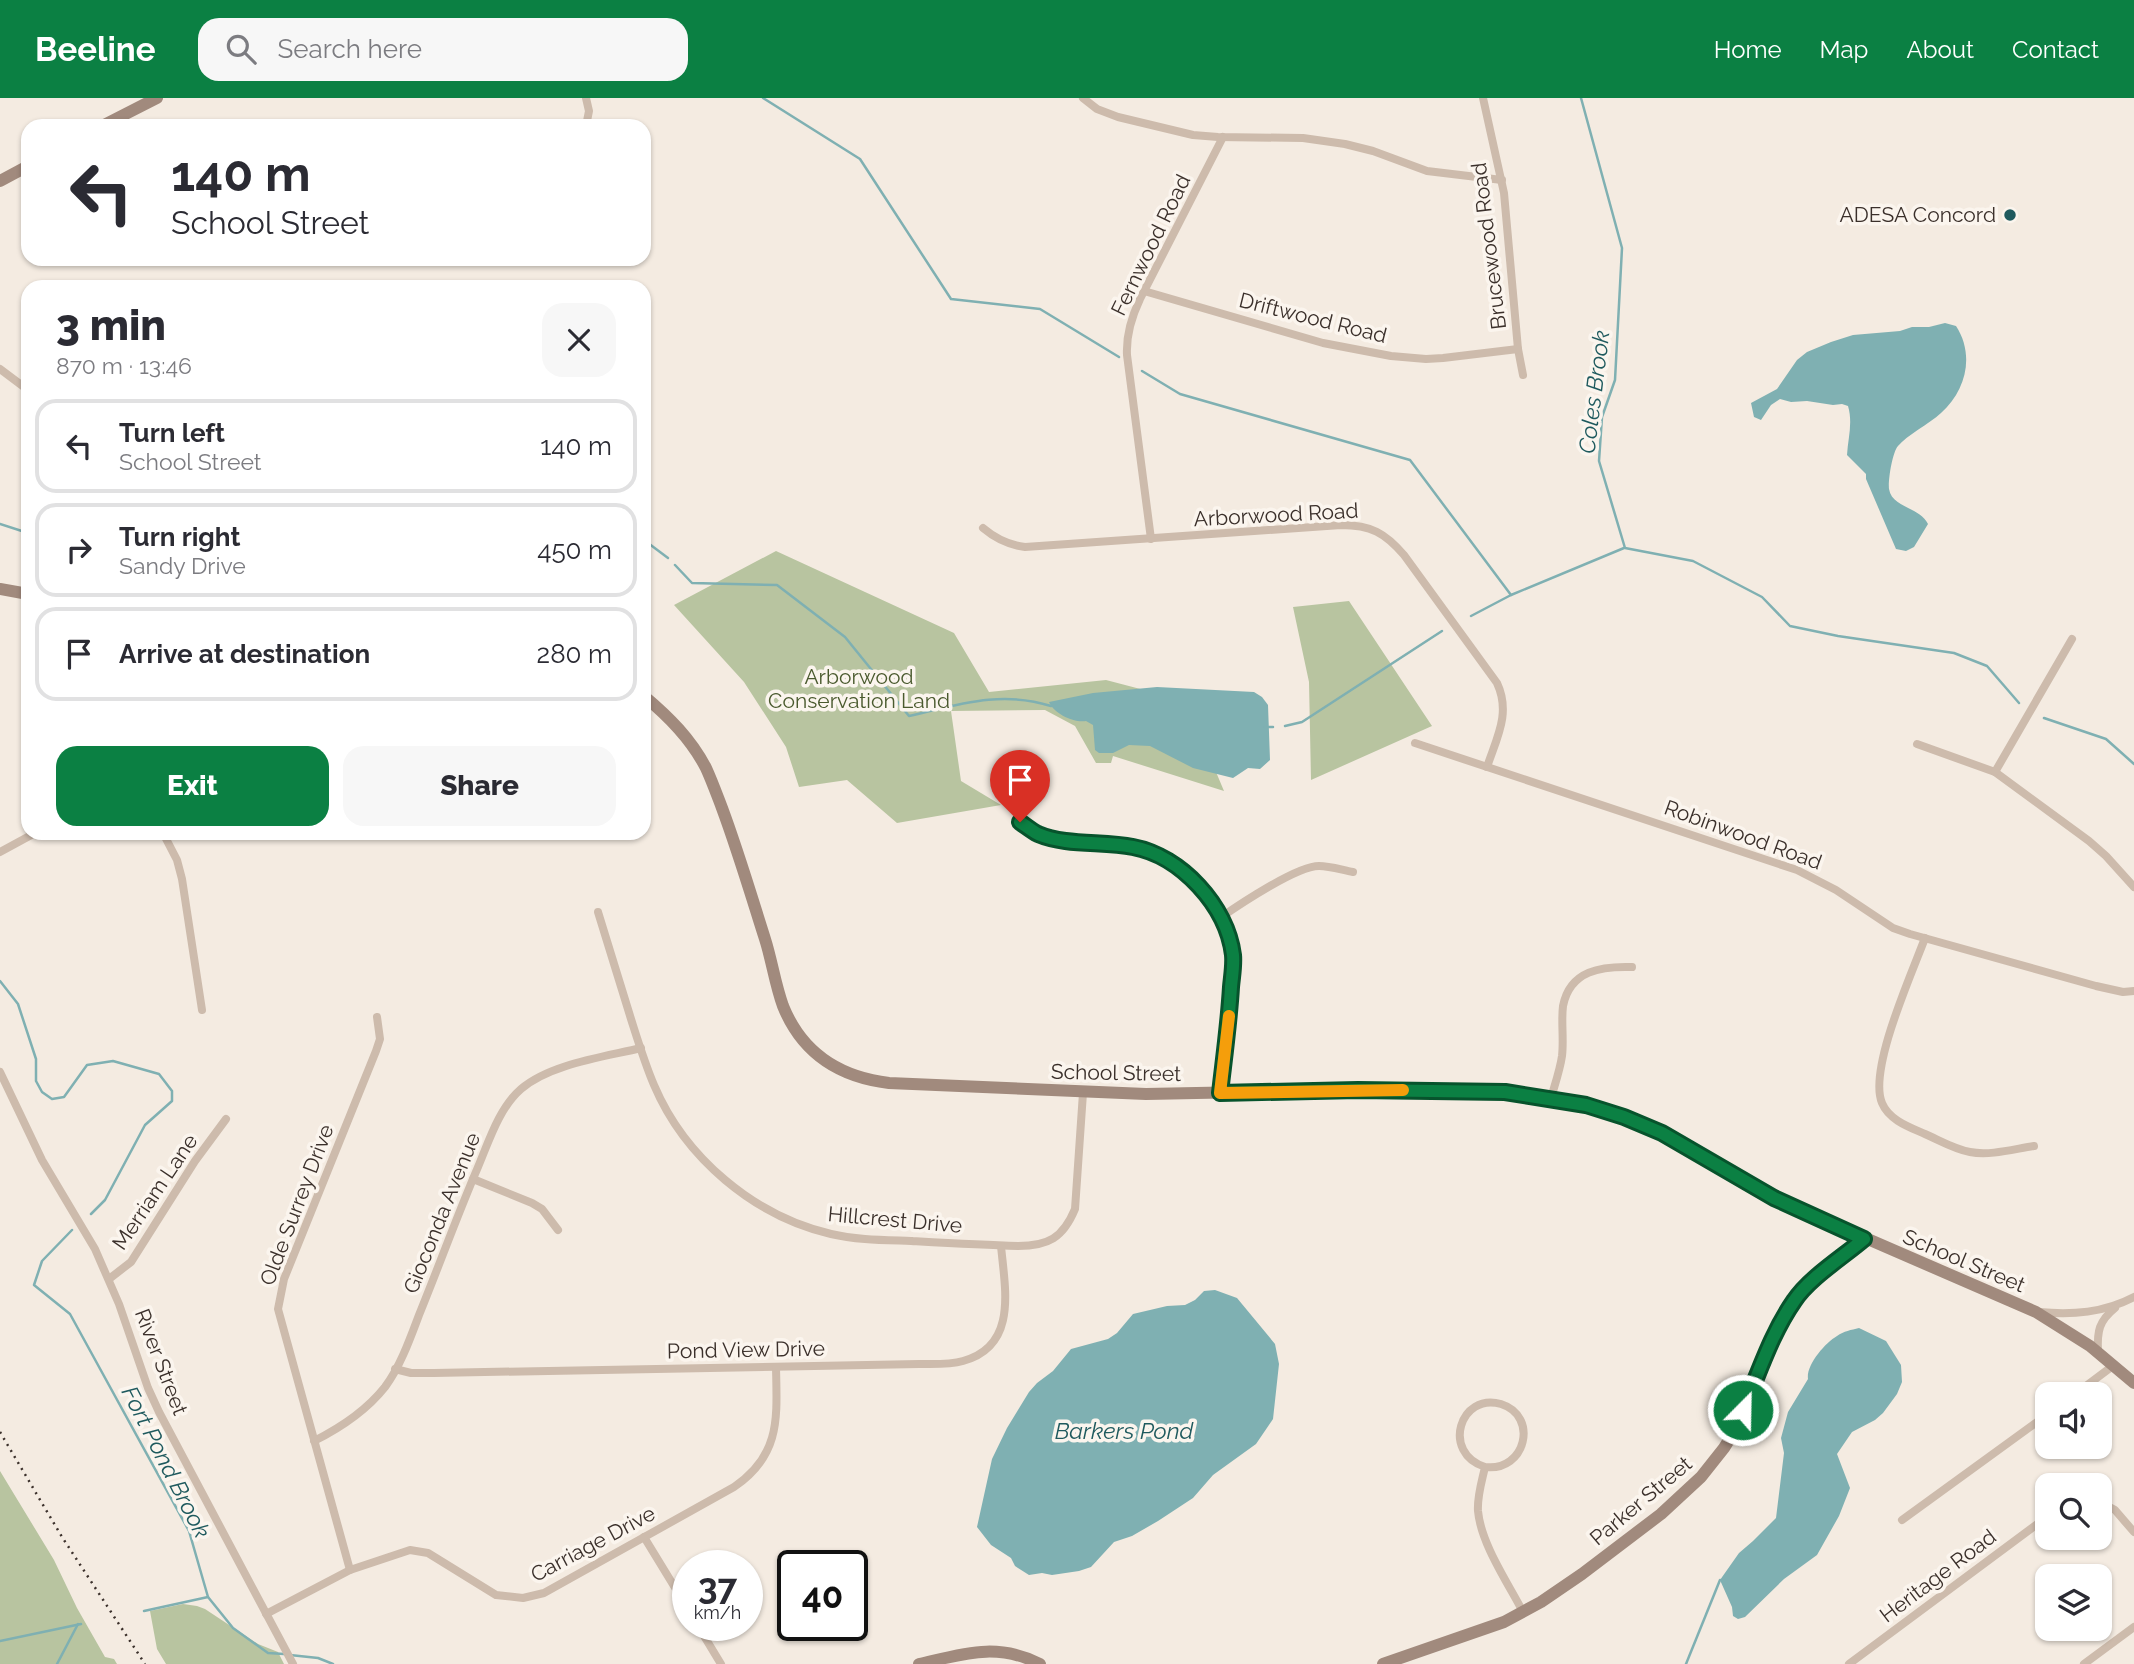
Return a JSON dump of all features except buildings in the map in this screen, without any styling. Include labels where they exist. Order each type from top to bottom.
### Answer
[{"type":"street","points":[[116,119],[157,98]]},
{"type":"street","points":[[586,98],[589,111],[587,119]]},
{"type":"street","points":[[1083,98],[1097,109],[1118,117],[1182,133],[1223,137],[1303,138],[1345,144],[1373,151],[1427,171],[1502,180]]},
{"type":"street","name":"Brucewood Road","points":[[1483,98],[1502,180],[1518,349],[1523,375]]},
{"type":"street","name":"Fernwood Road","points":[[1152,539],[1127,345],[1132,317],[1144,291],[1223,137]]},
{"type":"street","points":[[0,181],[21,170]]},
{"type":"street","name":"Driftwood Road","points":[[1144,291],[1323,343],[1391,356],[1426,359],[1518,349]]},
{"type":"street","points":[[0,369],[21,385]]},
{"type":"street","name":"Arborwood Road","points":[[983,528],[1003,541],[1026,547],[1350,525],[1370,528],[1388,538],[1404,555],[1493,675],[1501,691],[1504,715],[1487,766]]},
{"type":"street","points":[[0,590],[21,593]]},
{"type":"street","points":[[1995,772],[2072,639]]},
{"type":"street","name":"School Street","points":[[651,702],[679,728],[707,769],[731,831],[784,1007],[793,1025],[818,1056],[844,1073],[871,1081],[1083,1093],[1385,1090],[1505,1092],[1551,1098],[1604,1110],[1662,1133],[1774,1198],[2036,1312],[2098,1351],[2134,1383]]},
{"type":"street","name":"Robinwood Road","points":[[1415,743],[1797,870],[1836,890],[1893,928],[2096,986],[2123,992],[2134,991]]},
{"type":"street","points":[[1917,744],[1995,772],[2089,841],[2134,887]]},
{"type":"street","points":[[1020,822],[1038,834],[1060,841],[1120,844],[1145,849],[1187,874],[1204,891],[1220,918],[1233,955],[1231,999],[1220,1093]]},
{"type":"street","points":[[0,852],[22,840]]},
{"type":"street","points":[[167,840],[177,860],[182,879],[202,1010]]},
{"type":"street","points":[[1220,918],[1246,900],[1306,869],[1320,866],[1353,872]]},
{"type":"street","name":"Hillcrest Drive","points":[[598,912],[641,1048],[664,1106],[701,1158],[733,1186],[768,1209],[803,1225],[834,1234],[880,1239],[1034,1246],[1047,1242],[1069,1223],[1077,1200],[1083,1093]]},
{"type":"street","points":[[1925,938],[1884,1052],[1879,1088],[1882,1103],[1891,1116],[1961,1150],[1973,1153],[2034,1146]]},
{"type":"street","points":[[1551,1098],[1562,1058],[1563,1008],[1566,996],[1583,976],[1594,970],[1608,966],[1632,967]]},
{"type":"street","name":"Olde Surrey Drive","points":[[350,1570],[280,1318],[279,1299],[284,1279],[376,1051],[380,1031],[377,1017]]},
{"type":"street","name":"Gioconda Avenue","points":[[314,1441],[342,1425],[372,1401],[386,1385],[414,1329],[501,1116],[521,1089],[557,1070],[641,1048]]},
{"type":"street","name":"River Street","points":[[0,1072],[42,1160],[109,1279],[148,1388],[293,1664]]},
{"type":"street","name":"Merriam Lane","points":[[109,1279],[131,1262],[195,1161],[226,1119]]},
{"type":"street","points":[[473,1179],[532,1203],[541,1209],[558,1230]]},
{"type":"street","name":"Parker Street","points":[[1382,1664],[1489,1629],[1523,1612],[1638,1533],[1701,1477],[1724,1448],[1734,1432],[1767,1351],[1795,1298],[1864,1239]]},
{"type":"street","name":"Pond View Drive","points":[[395,1368],[411,1373],[434,1373],[952,1363],[974,1357],[992,1344],[1002,1325],[1005,1294],[1001,1245]]},
{"type":"street","points":[[2098,1351],[2099,1326],[2105,1316],[2134,1297]]},
{"type":"street","points":[[2036,1312],[2069,1314],[2117,1306]]},
{"type":"street","points":[[2091,1382],[2114,1365]]},
{"type":"street","name":"Carriage Drive","points":[[266,1614],[350,1570],[395,1553],[416,1550],[433,1556],[503,1597],[523,1598],[544,1593],[734,1487],[759,1466],[774,1432],[777,1412],[776,1367]]},
{"type":"street","points":[[1485,1403],[1501,1404],[1514,1412],[1520,1420],[1524,1436],[1522,1446],[1510,1462],[1495,1468],[1485,1467],[1475,1463],[1464,1452],[1459,1438],[1460,1427],[1464,1418],[1475,1407],[1485,1403]]},
{"type":"street","points":[[1902,1520],[2035,1423]]},
{"type":"street","points":[[1485,1467],[1479,1495],[1480,1523],[1491,1551],[1523,1612]]},
{"type":"street","points":[[2112,1508],[2134,1532]]},
{"type":"street","name":"Heritage Road","points":[[1849,1664],[2035,1526]]},
{"type":"street","points":[[644,1537],[672,1583]]},
{"type":"street","points":[[2084,1664],[2134,1627]]},
{"type":"street","points":[[707,1641],[721,1664]]},
{"type":"street","points":[[919,1664],[991,1650],[1040,1664]]},
{"type":"green space","name":"Arborwood Conservation Land","points":[[776,551],[954,633],[989,692],[1106,680],[1232,713],[1216,772],[1224,791],[1113,756],[1111,763],[1096,763],[1075,726],[1045,710],[951,711],[961,781],[1001,805],[897,823],[847,780],[799,787],[786,747],[744,682],[674,605]]},
{"type":"green space","points":[[1349,601],[1432,726],[1311,780],[1309,682],[1293,607]]},
{"type":"green space","points":[[0,1471],[54,1560],[105,1657],[114,1659],[117,1664],[0,1664]]},
{"type":"green space","points":[[183,1604],[205,1609],[258,1644],[278,1652],[284,1664],[166,1664],[157,1649],[150,1611]]},
{"type":"water","points":[[1945,323],[1956,326],[1962,337],[1966,360],[1962,383],[1950,404],[1941,413],[1898,446],[1891,467],[1891,495],[1919,514],[1928,524],[1914,547],[1906,551],[1896,549],[1866,474],[1847,455],[1850,424],[1848,406],[1780,399],[1771,405],[1761,420],[1754,417],[1751,403],[1777,389],[1797,360],[1807,352],[1831,342],[1853,335],[1900,331]]},
{"type":"water","points":[[1157,687],[1254,692],[1262,697],[1268,705],[1270,760],[1260,769],[1248,768],[1233,778],[1193,768],[1150,746],[1129,745],[1113,753],[1099,753],[1095,750],[1093,725],[1065,717],[1049,702],[1093,693]]},
{"type":"water","name":"Barkers Pond","points":[[1215,1290],[1237,1298],[1275,1344],[1279,1364],[1273,1419],[1256,1444],[1213,1475],[1193,1498],[1132,1536],[1114,1542],[1091,1567],[1052,1575],[1029,1575],[1015,1566],[1011,1558],[991,1545],[977,1527],[992,1459],[1029,1392],[1053,1371],[1071,1349],[1108,1339],[1117,1333],[1133,1314],[1185,1305],[1204,1291]]},
{"type":"water","points":[[1859,1328],[1886,1341],[1901,1365],[1902,1382],[1883,1413],[1852,1432],[1837,1454],[1850,1488],[1839,1516],[1817,1555],[1784,1579],[1745,1617],[1738,1619],[1733,1616],[1732,1607],[1720,1580],[1739,1553],[1776,1518],[1784,1453],[1781,1438],[1788,1412],[1808,1379],[1813,1361],[1822,1349],[1840,1334]]},
{"type":"waterway","points":[[763,98],[860,159],[951,299],[1040,309],[1119,357]]},
{"type":"waterway","name":"Coles Brook","points":[[1581,98],[1622,248],[1615,380],[1602,417],[1599,461],[1625,548],[1693,561],[1762,597],[1790,626],[1954,653],[1987,666],[2019,703]]},
{"type":"waterway","points":[[1142,371],[1180,394],[1410,460],[1511,595]]},
{"type":"waterway","points":[[0,524],[21,531]]},
{"type":"waterway","points":[[651,545],[668,558]]},
{"type":"waterway","points":[[1471,616],[1511,595],[1624,548]]},
{"type":"waterway","points":[[675,565],[692,583],[777,585],[845,637],[909,716],[997,699],[1033,701],[1051,706]]},
{"type":"waterway","points":[[1285,726],[1302,722],[1442,631]]},
{"type":"waterway","name":"Coles Brook","points":[[2044,718],[2106,739],[2134,764]]},
{"type":"waterway","points":[[1265,727],[1273,727]]},
{"type":"waterway","name":"Fort Pond Brook","points":[[0,981],[18,1004],[36,1059],[36,1081],[42,1092],[52,1099],[64,1097],[87,1065],[113,1061],[159,1074],[172,1091],[172,1101],[145,1125],[105,1200],[91,1214]]},
{"type":"waterway","name":"Fort Pond Brook","points":[[72,1230],[42,1261],[34,1285],[70,1314],[189,1531],[208,1597],[233,1628],[268,1653],[284,1654]]},
{"type":"waterway","points":[[1686,1664],[1720,1580]]},
{"type":"waterway","points":[[144,1611],[208,1597]]},
{"type":"waterway","points":[[57,1664],[78,1624]]},
{"type":"waterway","points":[[0,1641],[81,1624]]},
{"type":"waterway","name":"Fort Pond Brook","points":[[290,1655],[318,1658],[333,1664]]},
{"type":"railway","points":[[0,1432],[62,1537],[145,1664]]},
{"type":"slow traffic","points":[[1229,1016],[1220,1093],[1403,1090]]},
{"type":"place","name":"ADESA Concord","points":[[2010,215]]},
{"type":"route","points":[[1020,822],[1038,834],[1060,841],[1120,844],[1145,849],[1168,860],[1204,891],[1220,918],[1233,955],[1231,999],[1220,1093],[1358,1090],[1505,1092],[1586,1105],[1662,1133],[1774,1198],[1864,1239],[1795,1298],[1767,1351],[1743,1410]]}]
